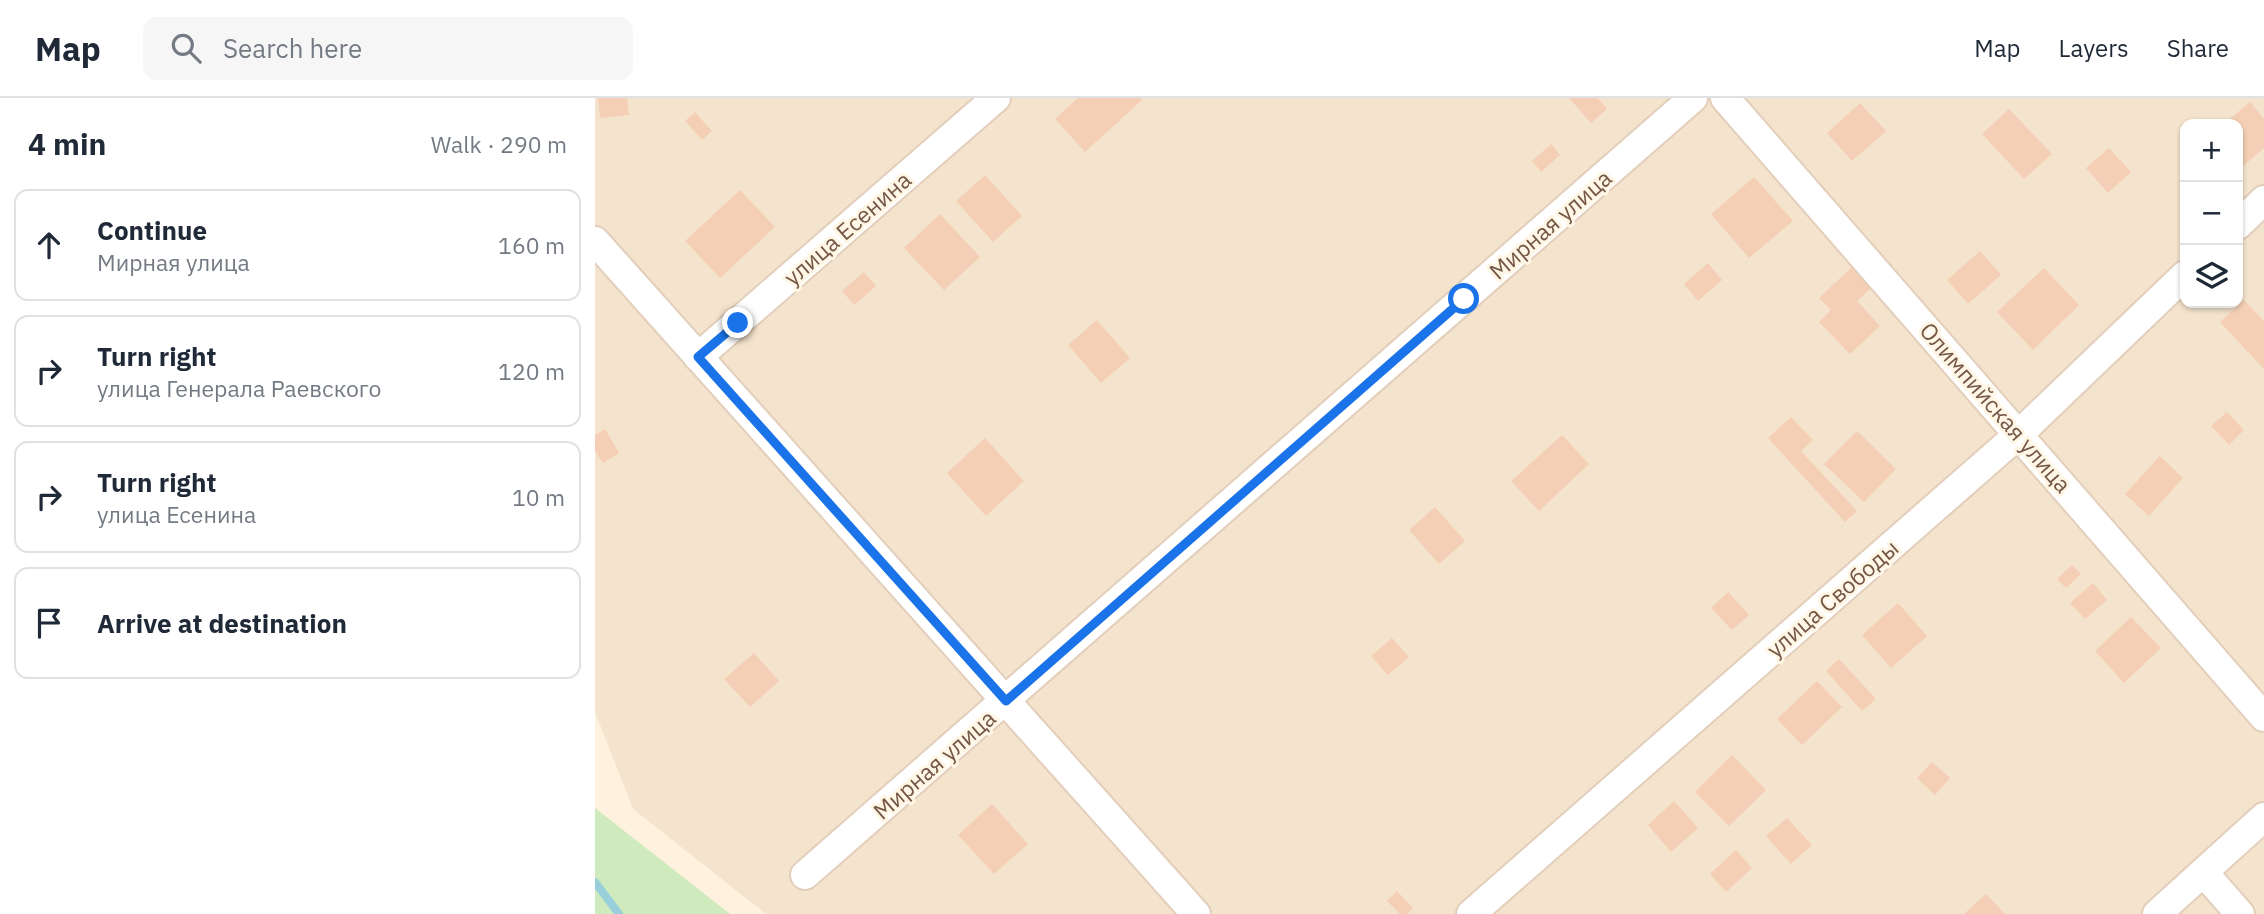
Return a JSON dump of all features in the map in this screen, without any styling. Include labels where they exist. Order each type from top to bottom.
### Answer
[{"type":"street","name":"улица Есенина","points":[[698,357],[996,98]]},
{"type":"street","name":"Мирная улица","points":[[805,875],[1693,98]]},
{"type":"street","name":"Олимпийская улица","points":[[1725,98],[2264,717]]},
{"type":"street","points":[[2243,220],[2264,200]]},
{"type":"street","points":[[595,241],[1196,914]]},
{"type":"street","name":"улица Свободы","points":[[1471,914],[2019,433],[2180,280]]},
{"type":"street","points":[[2157,914],[2264,817]]},
{"type":"street","points":[[2204,873],[2240,914]]},
{"type":"shaded area","points":[[595,98],[2264,98],[2264,914],[766,914],[633,809],[595,712]]},
{"type":"green space","points":[[595,808],[730,914],[595,914]]},
{"type":"building","points":[[598,98],[627,98],[629,115],[600,118]]},
{"type":"building","points":[[1078,98],[1142,100],[1085,152],[1055,119]]},
{"type":"building","points":[[1569,98],[1598,98],[1607,109],[1591,123]]},
{"type":"building","points":[[2250,102],[2264,119],[2264,148],[2243,166],[2243,119],[2230,119]]},
{"type":"building","points":[[1860,103],[1886,131],[1852,161],[1827,133]]},
{"type":"building","points":[[2009,109],[2052,154],[2024,179],[1982,134]]},
{"type":"building","points":[[695,112],[712,131],[702,140],[685,121]]},
{"type":"building","points":[[1551,144],[1560,155],[1541,172],[1532,161]]},
{"type":"building","points":[[2109,148],[2131,172],[2108,193],[2086,168]]},
{"type":"building","points":[[985,175],[1022,216],[993,242],[956,201]]},
{"type":"building","points":[[1754,177],[1793,221],[1749,258],[1711,214]]},
{"type":"building","points":[[740,190],[775,227],[720,278],[685,241]]},
{"type":"building","points":[[940,214],[980,257],[944,290],[904,248]]},
{"type":"building","points":[[1980,251],[2001,275],[1968,304],[1947,280]]},
{"type":"building","points":[[1708,263],[1722,280],[1698,301],[1684,284]]},
{"type":"building","points":[[1852,267],[1871,288],[1857,301],[1880,326],[1850,354],[1819,322],[1831,310],[1819,298]]},
{"type":"building","points":[[2044,268],[2079,305],[2033,350],[1997,312]]},
{"type":"building","points":[[864,272],[876,286],[854,305],[842,291]]},
{"type":"building","points":[[2243,301],[2264,321],[2264,369],[2220,322],[2235,308],[2243,308]]},
{"type":"building","points":[[1097,320],[1130,358],[1101,383],[1068,345]]},
{"type":"building","points":[[2227,412],[2244,430],[2229,445],[2211,426]]},
{"type":"building","points":[[1791,417],[1813,440],[1801,451],[1857,511],[1845,522],[1768,438]]},
{"type":"building","points":[[605,429],[619,453],[603,463],[595,451],[595,435]]},
{"type":"building","points":[[1857,431],[1896,469],[1864,502],[1824,464]]},
{"type":"building","points":[[1562,435],[1589,464],[1539,511],[1511,481]]},
{"type":"building","points":[[985,438],[1024,481],[986,516],[947,473]]},
{"type":"building","points":[[2160,456],[2183,478],[2149,516],[2125,494]]},
{"type":"building","points":[[1435,507],[1465,541],[1439,564],[1409,530]]},
{"type":"building","points":[[2072,565],[2081,574],[2066,588],[2057,579]]},
{"type":"building","points":[[2093,583],[2107,600],[2085,619],[2070,603]]},
{"type":"building","points":[[1728,592],[1749,615],[1732,630],[1711,608]]},
{"type":"building","points":[[1898,603],[1927,636],[1891,668],[1862,635]]},
{"type":"building","points":[[2131,617],[2161,648],[2124,683],[2095,651]]},
{"type":"building","points":[[1392,638],[1409,657],[1388,675],[1371,656]]},
{"type":"building","points":[[754,653],[779,681],[750,707],[724,679]]},
{"type":"building","points":[[1839,659],[1876,699],[1862,711],[1826,671]]},
{"type":"building","points":[[1817,681],[1842,707],[1802,745],[1777,719]]},
{"type":"building","points":[[1732,755],[1766,790],[1729,826],[1695,792]]},
{"type":"building","points":[[1932,762],[1950,778],[1935,795],[1917,778]]},
{"type":"building","points":[[1674,801],[1698,828],[1671,852],[1648,825]]},
{"type":"building","points":[[992,804],[1028,844],[994,874],[958,835]]},
{"type":"building","points":[[1787,818],[1812,845],[1791,864],[1766,836]]},
{"type":"building","points":[[1736,850],[1752,868],[1726,892],[1710,874]]},
{"type":"building","points":[[1397,891],[1413,908],[1407,914],[1400,914],[1387,901]]},
{"type":"building","points":[[1986,894],[2005,914],[1964,914]]},
{"type":"waterway","points":[[595,882],[619,914]]},
{"type":"route","points":[[738,323],[698,357],[1006,701],[1464,299]]}]
